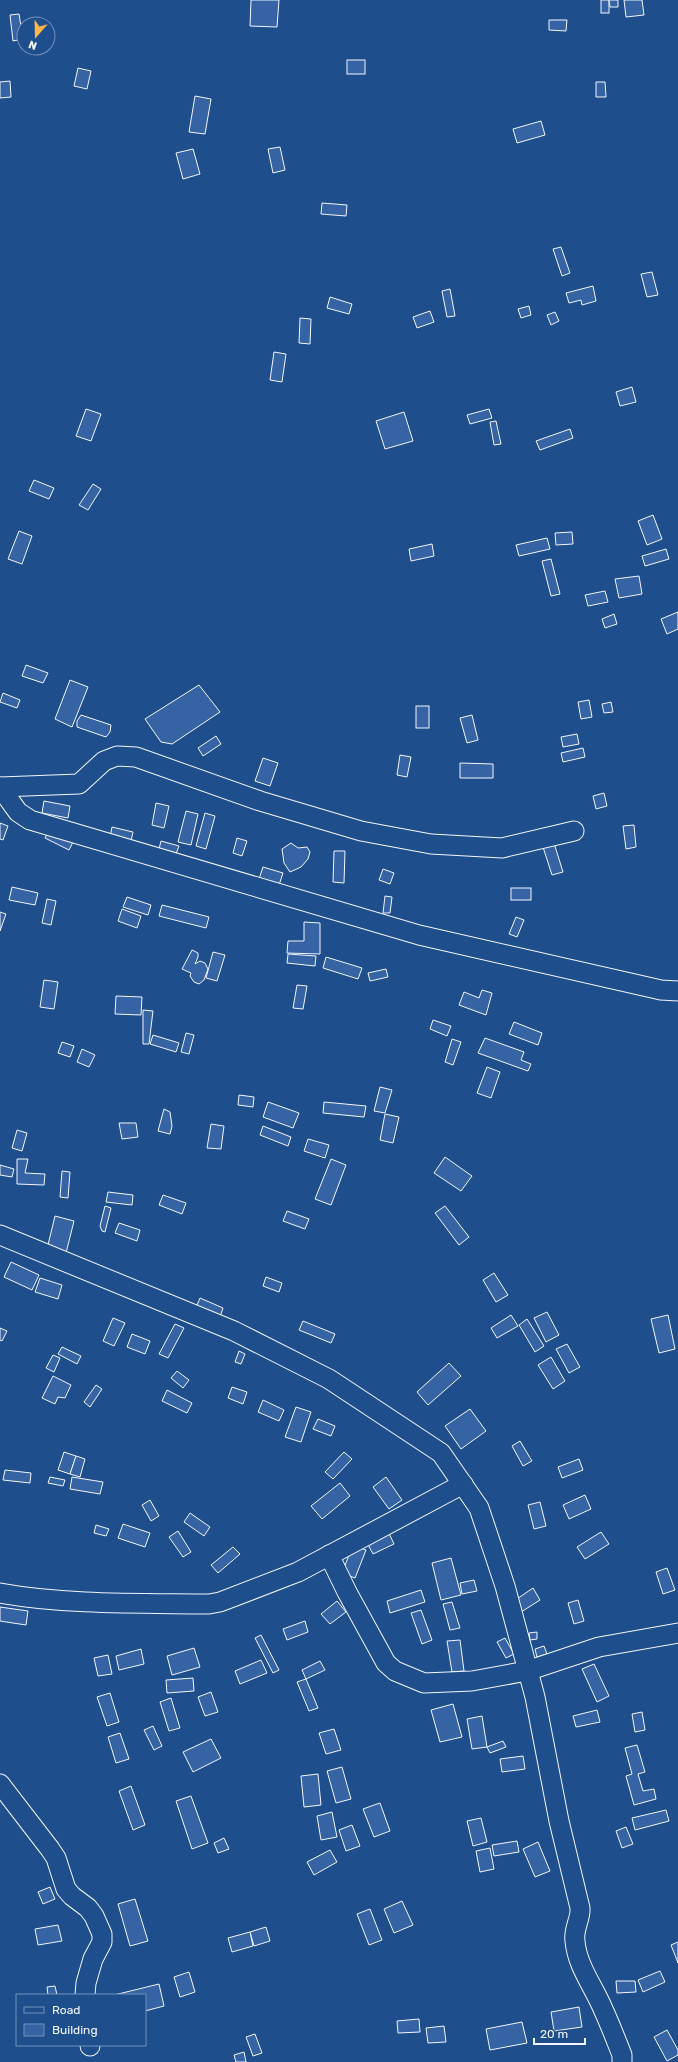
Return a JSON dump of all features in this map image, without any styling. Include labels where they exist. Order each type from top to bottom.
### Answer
[{"type":"street","points":[[0,787],[79,784],[104,761],[117,756],[136,757],[260,802],[361,831],[431,844],[502,848],[574,831]]},
{"type":"street","points":[[0,787],[18,812],[30,820],[419,935],[646,986],[678,991]]},
{"type":"street","points":[[0,1235],[234,1331],[329,1379],[441,1453],[479,1508],[505,1586],[526,1671],[535,1697],[559,1821],[580,1908],[581,1914],[574,1935],[575,1942],[584,1971],[603,2008],[622,2055],[622,2062]]},
{"type":"street","points":[[0,1593],[70,1600],[139,1604],[209,1604],[220,1602],[298,1572],[463,1484]]},
{"type":"street","points":[[329,1555],[386,1663],[395,1671],[424,1683],[472,1681],[526,1671],[600,1647],[678,1633]]},
{"type":"street","points":[[0,1784],[50,1849],[56,1858],[66,1889],[72,1896],[88,1908],[94,1916],[102,1934],[102,1942],[93,1959],[86,1983],[86,1994]]},
{"type":"building","points":[[251,0],[279,0],[277,27],[250,26]]},
{"type":"building","points":[[601,0],[609,0],[609,13],[601,13]]},
{"type":"building","points":[[609,0],[618,0],[618,7],[610,7]]},
{"type":"building","points":[[624,0],[642,0],[644,15],[626,17]]},
{"type":"building","points":[[19,14],[19,16],[16,16],[16,40],[13,41],[10,15]]},
{"type":"building","points":[[549,20],[567,20],[566,31],[549,30]]},
{"type":"building","points":[[347,60],[365,60],[365,74],[347,74]]},
{"type":"building","points":[[78,68],[91,71],[87,89],[74,86]]},
{"type":"building","points":[[10,81],[11,97],[0,98],[0,82]]},
{"type":"building","points":[[596,82],[605,82],[606,97],[596,97]]},
{"type":"building","points":[[195,96],[211,99],[205,134],[189,132]]},
{"type":"building","points":[[541,121],[545,135],[517,143],[513,129]]},
{"type":"building","points":[[280,147],[285,170],[273,173],[268,149]]},
{"type":"building","points":[[193,149],[200,174],[183,179],[176,153]]},
{"type":"building","points":[[322,203],[347,205],[346,216],[321,214]]},
{"type":"building","points":[[561,247],[570,273],[562,276],[553,249]]},
{"type":"building","points":[[652,272],[658,295],[647,297],[641,274]]},
{"type":"building","points":[[593,286],[596,301],[582,305],[581,300],[569,303],[566,293]]},
{"type":"building","points":[[450,289],[455,316],[447,317],[442,291]]},
{"type":"building","points":[[330,297],[352,304],[349,314],[327,308]]},
{"type":"building","points":[[529,306],[531,315],[521,318],[518,309]]},
{"type":"building","points":[[430,311],[434,322],[417,328],[413,317]]},
{"type":"building","points":[[555,312],[559,321],[551,325],[547,315]]},
{"type":"building","points":[[300,318],[311,319],[310,344],[299,343]]},
{"type":"building","points":[[274,352],[286,354],[282,382],[270,380]]},
{"type":"building","points":[[632,387],[636,402],[620,406],[616,392]]},
{"type":"building","points":[[86,409],[101,414],[91,441],[76,436]]},
{"type":"building","points":[[489,409],[492,418],[470,424],[467,415]]},
{"type":"building","points":[[404,412],[413,441],[385,449],[376,421]]},
{"type":"building","points":[[496,421],[501,444],[494,445],[490,422]]},
{"type":"building","points":[[570,429],[573,438],[540,450],[536,441]]},
{"type":"building","points":[[34,480],[54,488],[49,499],[29,491]]},
{"type":"building","points":[[93,484],[101,489],[88,510],[79,505]]},
{"type":"building","points":[[653,515],[662,539],[647,545],[638,521]]},
{"type":"building","points":[[19,531],[32,536],[22,564],[8,559]]},
{"type":"building","points":[[572,532],[573,544],[556,545],[555,533]]},
{"type":"building","points":[[547,538],[550,549],[519,556],[516,545]]},
{"type":"building","points":[[432,544],[434,556],[411,561],[409,549]]},
{"type":"building","points":[[666,549],[669,559],[645,566],[642,556]]},
{"type":"building","points":[[551,559],[560,594],[551,596],[542,561]]},
{"type":"building","points":[[639,576],[642,594],[619,598],[615,579]]},
{"type":"building","points":[[605,591],[608,602],[588,606],[585,595]]},
{"type":"building","points":[[678,612],[678,629],[667,634],[661,619]]},
{"type":"building","points":[[614,614],[617,624],[605,628],[602,619]]},
{"type":"building","points":[[26,665],[48,673],[43,683],[22,676]]},
{"type":"building","points":[[70,680],[88,687],[72,727],[55,719]]},
{"type":"building","points":[[199,685],[220,712],[172,744],[161,742],[145,719]]},
{"type":"building","points":[[3,693],[20,700],[17,708],[0,702]]},
{"type":"building","points":[[589,700],[592,717],[581,719],[578,702]]},
{"type":"building","points":[[611,702],[613,712],[604,713],[602,704]]},
{"type":"building","points":[[416,706],[429,706],[429,728],[416,728]]},
{"type":"building","points":[[81,715],[111,725],[110,732],[106,737],[77,727],[77,721]]},
{"type":"building","points":[[472,715],[478,740],[467,743],[460,718]]},
{"type":"building","points":[[577,734],[579,744],[563,747],[561,737]]},
{"type":"building","points":[[216,736],[221,744],[203,756],[198,748]]},
{"type":"building","points":[[583,748],[585,757],[563,762],[561,753]]},
{"type":"building","points":[[400,755],[411,757],[407,777],[397,775]]},
{"type":"building","points":[[263,758],[278,763],[270,786],[255,781]]},
{"type":"building","points":[[460,763],[493,764],[493,778],[460,778]]},
{"type":"building","points":[[604,793],[607,806],[596,809],[593,796]]},
{"type":"building","points":[[44,801],[70,806],[68,818],[42,813]]},
{"type":"building","points":[[156,803],[169,806],[164,828],[152,825]]},
{"type":"building","points":[[186,811],[198,814],[191,845],[178,842]]},
{"type":"building","points":[[205,813],[215,816],[206,849],[196,846]]},
{"type":"building","points":[[0,823],[8,826],[3,840],[0,839]]},
{"type":"building","points":[[634,825],[636,847],[626,849],[623,826]]},
{"type":"building","points":[[112,827],[133,832],[131,841],[110,837]]},
{"type":"building","points":[[50,828],[74,840],[69,850],[45,838]]},
{"type":"building","points":[[237,838],[247,841],[242,856],[233,853]]},
{"type":"building","points":[[161,841],[179,846],[176,854],[159,849]]},
{"type":"building","points":[[291,843],[298,848],[307,847],[310,852],[308,859],[301,867],[290,872],[284,863],[282,849]]},
{"type":"building","points":[[554,843],[563,872],[552,875],[543,847]]},
{"type":"building","points":[[334,851],[345,851],[344,883],[333,882]]},
{"type":"building","points":[[263,867],[283,873],[279,885],[259,879]]},
{"type":"building","points":[[383,869],[394,873],[390,884],[379,880]]},
{"type":"building","points":[[12,887],[38,893],[35,905],[9,900]]},
{"type":"building","points":[[511,888],[531,888],[531,900],[511,900]]},
{"type":"building","points":[[385,896],[392,897],[390,913],[383,913]]},
{"type":"building","points":[[127,897],[151,905],[148,915],[123,907]]},
{"type":"building","points":[[47,899],[56,901],[51,925],[42,923]]},
{"type":"building","points":[[162,905],[209,917],[206,928],[159,916]]},
{"type":"building","points":[[122,909],[141,916],[137,928],[118,921]]},
{"type":"building","points":[[0,912],[6,914],[0,931]]},
{"type":"building","points":[[516,917],[524,920],[517,937],[509,934]]},
{"type":"building","points":[[304,922],[320,923],[320,954],[287,953],[288,941],[304,941]]},
{"type":"building","points":[[192,950],[198,953],[195,964],[200,961],[205,963],[208,969],[204,980],[199,984],[194,982],[190,976],[191,973],[182,969]]},
{"type":"building","points":[[213,952],[225,955],[217,981],[206,978]]},
{"type":"building","points":[[288,954],[316,956],[315,966],[287,963]]},
{"type":"building","points":[[326,957],[362,968],[358,979],[323,968]]},
{"type":"building","points":[[386,969],[388,977],[370,981],[368,973]]},
{"type":"building","points":[[44,980],[58,982],[54,1009],[40,1007]]},
{"type":"building","points":[[297,985],[307,986],[303,1009],[293,1008]]},
{"type":"building","points":[[482,990],[492,993],[486,1015],[459,1005],[464,992],[479,998]]},
{"type":"building","points":[[116,996],[142,997],[141,1015],[115,1014]]},
{"type":"building","points":[[143,1010],[153,1011],[149,1044],[143,1044]]},
{"type":"building","points":[[433,1020],[451,1026],[447,1036],[430,1029]]},
{"type":"building","points":[[514,1022],[542,1033],[538,1045],[509,1034]]},
{"type":"building","points":[[186,1033],[194,1035],[189,1054],[181,1052]]},
{"type":"building","points":[[153,1035],[179,1043],[176,1052],[150,1044]]},
{"type":"building","points":[[485,1038],[524,1052],[521,1060],[531,1064],[528,1071],[478,1053]]},
{"type":"building","points":[[452,1039],[461,1042],[453,1065],[445,1062]]},
{"type":"building","points":[[62,1042],[74,1046],[70,1057],[58,1053]]},
{"type":"building","points":[[82,1049],[95,1055],[89,1067],[77,1062]]},
{"type":"building","points":[[487,1067],[500,1072],[491,1098],[477,1093]]},
{"type":"building","points":[[380,1087],[392,1090],[385,1113],[374,1111]]},
{"type":"building","points":[[239,1095],[254,1097],[253,1107],[238,1105]]},
{"type":"building","points":[[268,1102],[299,1113],[293,1128],[263,1117]]},
{"type":"building","points":[[324,1102],[366,1106],[364,1117],[323,1113]]},
{"type":"building","points":[[164,1109],[170,1112],[172,1126],[170,1134],[158,1131]]},
{"type":"building","points":[[385,1114],[399,1117],[393,1143],[380,1140]]},
{"type":"building","points":[[119,1123],[136,1123],[138,1137],[122,1139]]},
{"type":"building","points":[[211,1124],[224,1126],[221,1149],[207,1148]]},
{"type":"building","points":[[263,1126],[291,1137],[288,1146],[260,1135]]},
{"type":"building","points":[[17,1130],[27,1133],[22,1151],[12,1148]]},
{"type":"building","points":[[308,1139],[329,1145],[325,1158],[304,1151]]},
{"type":"building","points":[[445,1157],[472,1176],[461,1191],[434,1173]]},
{"type":"building","points":[[17,1159],[28,1159],[25,1173],[45,1174],[44,1185],[17,1184]]},
{"type":"building","points":[[331,1159],[346,1165],[331,1205],[315,1199]]},
{"type":"building","points":[[0,1165],[14,1169],[12,1177],[0,1175]]},
{"type":"building","points":[[62,1171],[70,1172],[68,1198],[60,1197]]},
{"type":"building","points":[[108,1192],[133,1195],[132,1205],[106,1202]]},
{"type":"building","points":[[163,1195],[186,1203],[182,1214],[159,1205]]},
{"type":"building","points":[[105,1206],[111,1208],[105,1232],[102,1231],[100,1226]]},
{"type":"building","points":[[445,1206],[469,1237],[459,1245],[435,1213]]},
{"type":"building","points":[[287,1211],[309,1219],[305,1229],[283,1221]]},
{"type":"building","points":[[55,1216],[74,1221],[66,1253],[47,1249]]},
{"type":"building","points":[[119,1223],[140,1230],[137,1241],[115,1233]]},
{"type":"building","points":[[11,1262],[39,1275],[32,1290],[4,1277]]},
{"type":"building","points":[[494,1273],[508,1295],[496,1302],[483,1280]]},
{"type":"building","points":[[266,1277],[282,1283],[279,1292],[263,1286]]},
{"type":"building","points":[[40,1278],[62,1285],[58,1299],[35,1292]]},
{"type":"building","points":[[200,1298],[223,1308],[219,1320],[195,1310]]},
{"type":"building","points":[[547,1312],[559,1335],[546,1342],[534,1318]]},
{"type":"building","points":[[511,1315],[518,1326],[497,1338],[491,1328]]},
{"type":"building","points":[[668,1315],[675,1349],[659,1353],[651,1319]]},
{"type":"building","points":[[113,1318],[125,1323],[114,1346],[103,1341]]},
{"type":"building","points":[[527,1319],[544,1346],[535,1352],[519,1325]]},
{"type":"building","points":[[303,1321],[335,1334],[331,1343],[299,1330]]},
{"type":"building","points":[[175,1324],[184,1328],[168,1358],[159,1354]]},
{"type":"building","points":[[0,1328],[7,1331],[2,1341],[0,1340]]},
{"type":"building","points":[[132,1334],[150,1341],[145,1354],[127,1347]]},
{"type":"building","points":[[567,1344],[580,1367],[569,1373],[556,1349]]},
{"type":"building","points":[[62,1347],[81,1356],[77,1364],[58,1354]]},
{"type":"building","points":[[239,1351],[245,1354],[241,1364],[235,1362]]},
{"type":"building","points":[[53,1355],[60,1358],[54,1372],[46,1368]]},
{"type":"building","points":[[551,1357],[565,1381],[553,1389],[538,1365]]},
{"type":"building","points":[[449,1363],[461,1376],[428,1405],[417,1392]]},
{"type":"building","points":[[177,1371],[189,1380],[183,1388],[171,1378]]},
{"type":"building","points":[[53,1376],[71,1385],[65,1398],[58,1397],[55,1404],[42,1398]]},
{"type":"building","points":[[96,1385],[102,1389],[90,1407],[84,1402]]},
{"type":"building","points":[[232,1387],[247,1392],[243,1404],[228,1398]]},
{"type":"building","points":[[167,1390],[192,1403],[187,1413],[162,1401]]},
{"type":"building","points":[[263,1400],[284,1410],[279,1421],[258,1412]]},
{"type":"building","points":[[296,1407],[311,1412],[301,1442],[285,1437]]},
{"type":"building","points":[[470,1409],[486,1431],[461,1449],[445,1426]]},
{"type":"building","points":[[318,1419],[335,1426],[331,1436],[313,1429]]},
{"type":"building","points":[[520,1441],[532,1461],[523,1466],[512,1446]]},
{"type":"building","points":[[64,1452],[76,1456],[70,1474],[58,1470]]},
{"type":"building","points":[[344,1452],[352,1459],[333,1479],[325,1472]]},
{"type":"building","points":[[76,1456],[85,1459],[80,1477],[70,1474]]},
{"type":"building","points":[[579,1459],[583,1470],[562,1478],[558,1467]]},
{"type":"building","points":[[5,1470],[31,1473],[30,1483],[3,1480]]},
{"type":"building","points":[[50,1477],[65,1480],[63,1486],[48,1483]]},
{"type":"building","points":[[72,1477],[103,1482],[100,1494],[70,1489]]},
{"type":"building","points":[[386,1477],[402,1500],[389,1509],[373,1487]]},
{"type":"building","points":[[340,1483],[350,1496],[322,1519],[311,1506]]},
{"type":"building","points":[[585,1495],[591,1509],[569,1519],[563,1505]]},
{"type":"building","points":[[150,1500],[159,1516],[151,1521],[142,1505]]},
{"type":"building","points":[[540,1502],[546,1526],[534,1529],[528,1505]]},
{"type":"building","points":[[190,1513],[210,1527],[204,1536],[184,1522]]},
{"type":"building","points":[[123,1524],[150,1533],[145,1547],[118,1538]]},
{"type":"building","points":[[96,1525],[109,1529],[106,1536],[94,1533]]},
{"type":"building","points":[[387,1529],[394,1544],[373,1554],[365,1539]]},
{"type":"building","points":[[178,1531],[191,1552],[183,1557],[169,1537]]},
{"type":"building","points":[[601,1532],[609,1544],[585,1559],[577,1547]]},
{"type":"building","points":[[353,1545],[366,1550],[355,1578],[342,1573]]},
{"type":"building","points":[[233,1547],[240,1554],[218,1573],[211,1565]]},
{"type":"building","points":[[451,1558],[461,1595],[441,1600],[432,1563]]},
{"type":"building","points":[[667,1568],[675,1590],[663,1594],[656,1572]]},
{"type":"building","points":[[474,1580],[477,1591],[462,1594],[460,1583]]},
{"type":"building","points":[[533,1588],[540,1600],[518,1614],[511,1603]]},
{"type":"building","points":[[421,1590],[425,1602],[390,1613],[387,1601]]},
{"type":"building","points":[[578,1600],[584,1621],[574,1624],[568,1603]]},
{"type":"building","points":[[337,1601],[346,1612],[330,1624],[321,1614]]},
{"type":"building","points":[[452,1602],[460,1628],[450,1630],[443,1604]]},
{"type":"building","points":[[0,1607],[28,1611],[26,1625],[0,1621]]},
{"type":"building","points":[[421,1610],[432,1640],[422,1644],[411,1613]]},
{"type":"building","points":[[305,1621],[308,1632],[287,1640],[283,1629]]},
{"type":"building","points":[[537,1632],[537,1639],[530,1640],[529,1633]]},
{"type":"building","points":[[261,1635],[279,1670],[273,1673],[255,1638]]},
{"type":"building","points":[[505,1638],[514,1654],[506,1658],[497,1642]]},
{"type":"building","points":[[460,1640],[464,1671],[452,1672],[447,1641]]},
{"type":"building","points":[[544,1646],[547,1654],[537,1657],[535,1649]]},
{"type":"building","points":[[194,1648],[200,1667],[172,1675],[167,1656]]},
{"type":"building","points":[[141,1649],[144,1664],[119,1670],[116,1656]]},
{"type":"building","points":[[108,1655],[112,1674],[98,1676],[94,1658]]},
{"type":"building","points":[[261,1660],[267,1673],[240,1684],[235,1671]]},
{"type":"building","points":[[320,1661],[325,1670],[306,1679],[302,1670]]},
{"type":"building","points":[[594,1664],[609,1696],[597,1702],[582,1669]]},
{"type":"building","points":[[193,1678],[194,1691],[167,1693],[166,1680]]},
{"type":"building","points":[[306,1679],[318,1708],[309,1711],[297,1682]]},
{"type":"building","points":[[211,1692],[218,1712],[205,1716],[198,1697]]},
{"type":"building","points":[[110,1693],[119,1722],[107,1726],[97,1697]]},
{"type":"building","points":[[171,1698],[180,1728],[169,1731],[160,1702]]},
{"type":"building","points":[[453,1704],[462,1737],[440,1742],[431,1710]]},
{"type":"building","points":[[597,1710],[600,1722],[576,1727],[573,1716]]},
{"type":"building","points":[[642,1712],[645,1730],[635,1732],[632,1714]]},
{"type":"building","points":[[482,1716],[487,1747],[472,1749],[467,1719]]},
{"type":"building","points":[[153,1726],[162,1746],[154,1750],[144,1730]]},
{"type":"building","points":[[334,1729],[341,1750],[326,1754],[319,1733]]},
{"type":"building","points":[[120,1733],[129,1759],[116,1763],[108,1737]]},
{"type":"building","points":[[211,1739],[221,1758],[193,1772],[183,1752]]},
{"type":"building","points":[[503,1741],[506,1747],[490,1753],[487,1747]]},
{"type":"building","points":[[637,1745],[645,1772],[638,1774],[643,1791],[654,1789],[656,1799],[634,1805],[626,1776],[632,1774],[625,1748]]},
{"type":"building","points":[[523,1756],[525,1769],[502,1772],[500,1759]]},
{"type":"building","points":[[342,1767],[351,1799],[336,1803],[327,1771]]},
{"type":"building","points":[[318,1774],[321,1805],[304,1807],[301,1776]]},
{"type":"building","points":[[131,1786],[145,1825],[133,1830],[119,1791]]},
{"type":"building","points":[[191,1796],[208,1843],[192,1849],[176,1801]]},
{"type":"building","points":[[380,1803],[390,1831],[374,1837],[363,1809]]},
{"type":"building","points":[[666,1810],[669,1821],[635,1830],[632,1818]]},
{"type":"building","points":[[332,1812],[337,1837],[321,1840],[317,1816]]},
{"type":"building","points":[[481,1818],[487,1842],[473,1846],[467,1821]]},
{"type":"building","points":[[352,1825],[360,1846],[346,1851],[339,1830]]},
{"type":"building","points":[[626,1827],[633,1844],[622,1848],[616,1831]]},
{"type":"building","points":[[224,1838],[229,1849],[218,1853],[214,1843]]},
{"type":"building","points":[[517,1841],[519,1852],[494,1856],[492,1845]]},
{"type":"building","points":[[538,1842],[550,1871],[535,1877],[523,1849]]},
{"type":"building","points":[[490,1848],[494,1869],[480,1872],[476,1851]]},
{"type":"building","points":[[330,1850],[337,1862],[314,1875],[307,1862]]},
{"type":"building","points":[[50,1887],[55,1899],[43,1904],[38,1892]]},
{"type":"building","points":[[135,1899],[148,1941],[130,1946],[118,1904]]},
{"type":"building","points":[[402,1901],[413,1925],[394,1933],[384,1909]]},
{"type":"building","points":[[370,1909],[382,1940],[369,1945],[357,1914]]},
{"type":"building","points":[[58,1925],[62,1941],[38,1945],[35,1929]]},
{"type":"building","points":[[266,1927],[270,1941],[254,1946],[250,1932]]},
{"type":"building","points":[[250,1932],[253,1946],[232,1952],[228,1938]]},
{"type":"building","points":[[678,1942],[678,1963],[671,1945]]},
{"type":"building","points":[[660,1971],[665,1982],[643,1992],[638,1980]]},
{"type":"building","points":[[189,1972],[195,1992],[180,1997],[174,1977]]},
{"type":"building","points":[[616,1981],[635,1981],[636,1992],[617,1993]]},
{"type":"building","points":[[159,1984],[164,2006],[146,2011],[146,1994],[118,1994]]},
{"type":"building","points":[[55,1986],[57,1994],[48,1994],[47,1987]]},
{"type":"building","points":[[579,2007],[582,2027],[554,2031],[551,2012]]},
{"type":"building","points":[[419,2019],[420,2032],[398,2033],[397,2021]]},
{"type":"building","points":[[522,2022],[527,2043],[490,2050],[486,2029]]},
{"type":"building","points":[[444,2026],[446,2042],[428,2043],[426,2028]]},
{"type":"building","points":[[667,2030],[678,2050],[678,2055],[667,2061],[654,2037]]},
{"type":"building","points":[[255,2034],[262,2053],[253,2056],[246,2037]]},
{"type":"building","points":[[244,2052],[246,2062],[236,2062],[234,2055]]}]
